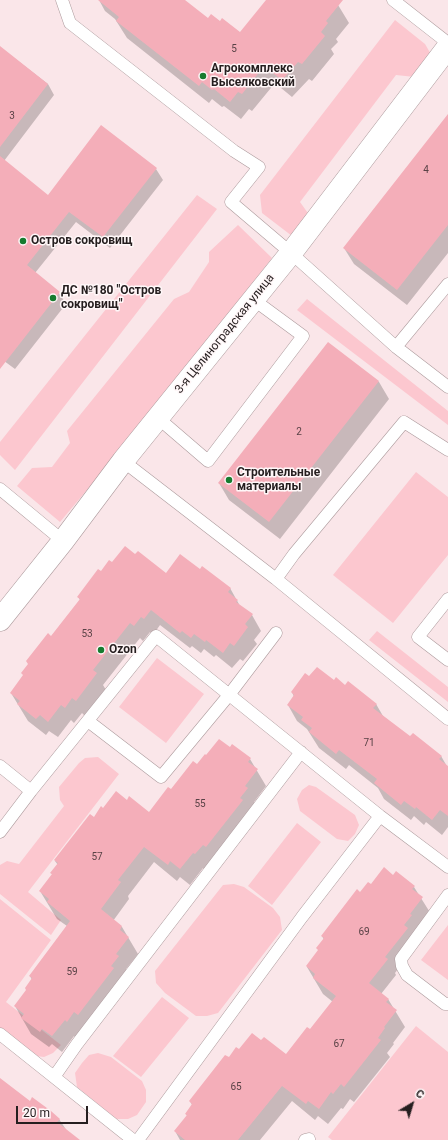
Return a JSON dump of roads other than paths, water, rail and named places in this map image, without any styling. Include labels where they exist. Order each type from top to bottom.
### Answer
[{"type":"street","name":"3-я Целиноградская улица","points":[[0,620],[63,541],[123,461],[291,253],[448,47]]},
{"type":"lane","points":[[62,0],[70,23],[234,150],[259,167],[231,202],[396,346],[448,387]]},
{"type":"lane","points":[[393,0],[448,43]]},
{"type":"lane","points":[[396,346],[448,284]]},
{"type":"lane","points":[[158,418],[208,461],[303,336],[254,300]]},
{"type":"lane","points":[[276,579],[294,554],[404,422],[448,450]]},
{"type":"lane","points":[[123,461],[276,579],[448,719]]},
{"type":"lane","points":[[0,489],[63,541]]},
{"type":"lane","points":[[448,599],[418,636],[448,660]]},
{"type":"lane","points":[[88,721],[161,777],[229,695],[276,633]]},
{"type":"lane","points":[[0,832],[31,791],[156,636],[380,816],[448,867]]},
{"type":"lane","points":[[54,1076],[301,752]]},
{"type":"lane","points":[[0,766],[31,791]]},
{"type":"lane","points":[[138,1140],[302,917],[380,816]]},
{"type":"lane","points":[[448,895],[401,959],[402,966],[407,975],[445,1004],[448,1004]]},
{"type":"lane","points":[[0,1034],[133,1140]]},
{"type":"place","name":"Агрокомплекс Выселковский","points":[[203,76]]},
{"type":"place","name":"Остров сокровищ","points":[[23,241]]},
{"type":"place","name":"ДС №180 \"Остров сокровищ\"","points":[[53,298]]},
{"type":"place","name":"Строительные материалы","points":[[229,480]]},
{"type":"place","name":"Ozon","points":[[101,650]]}]
